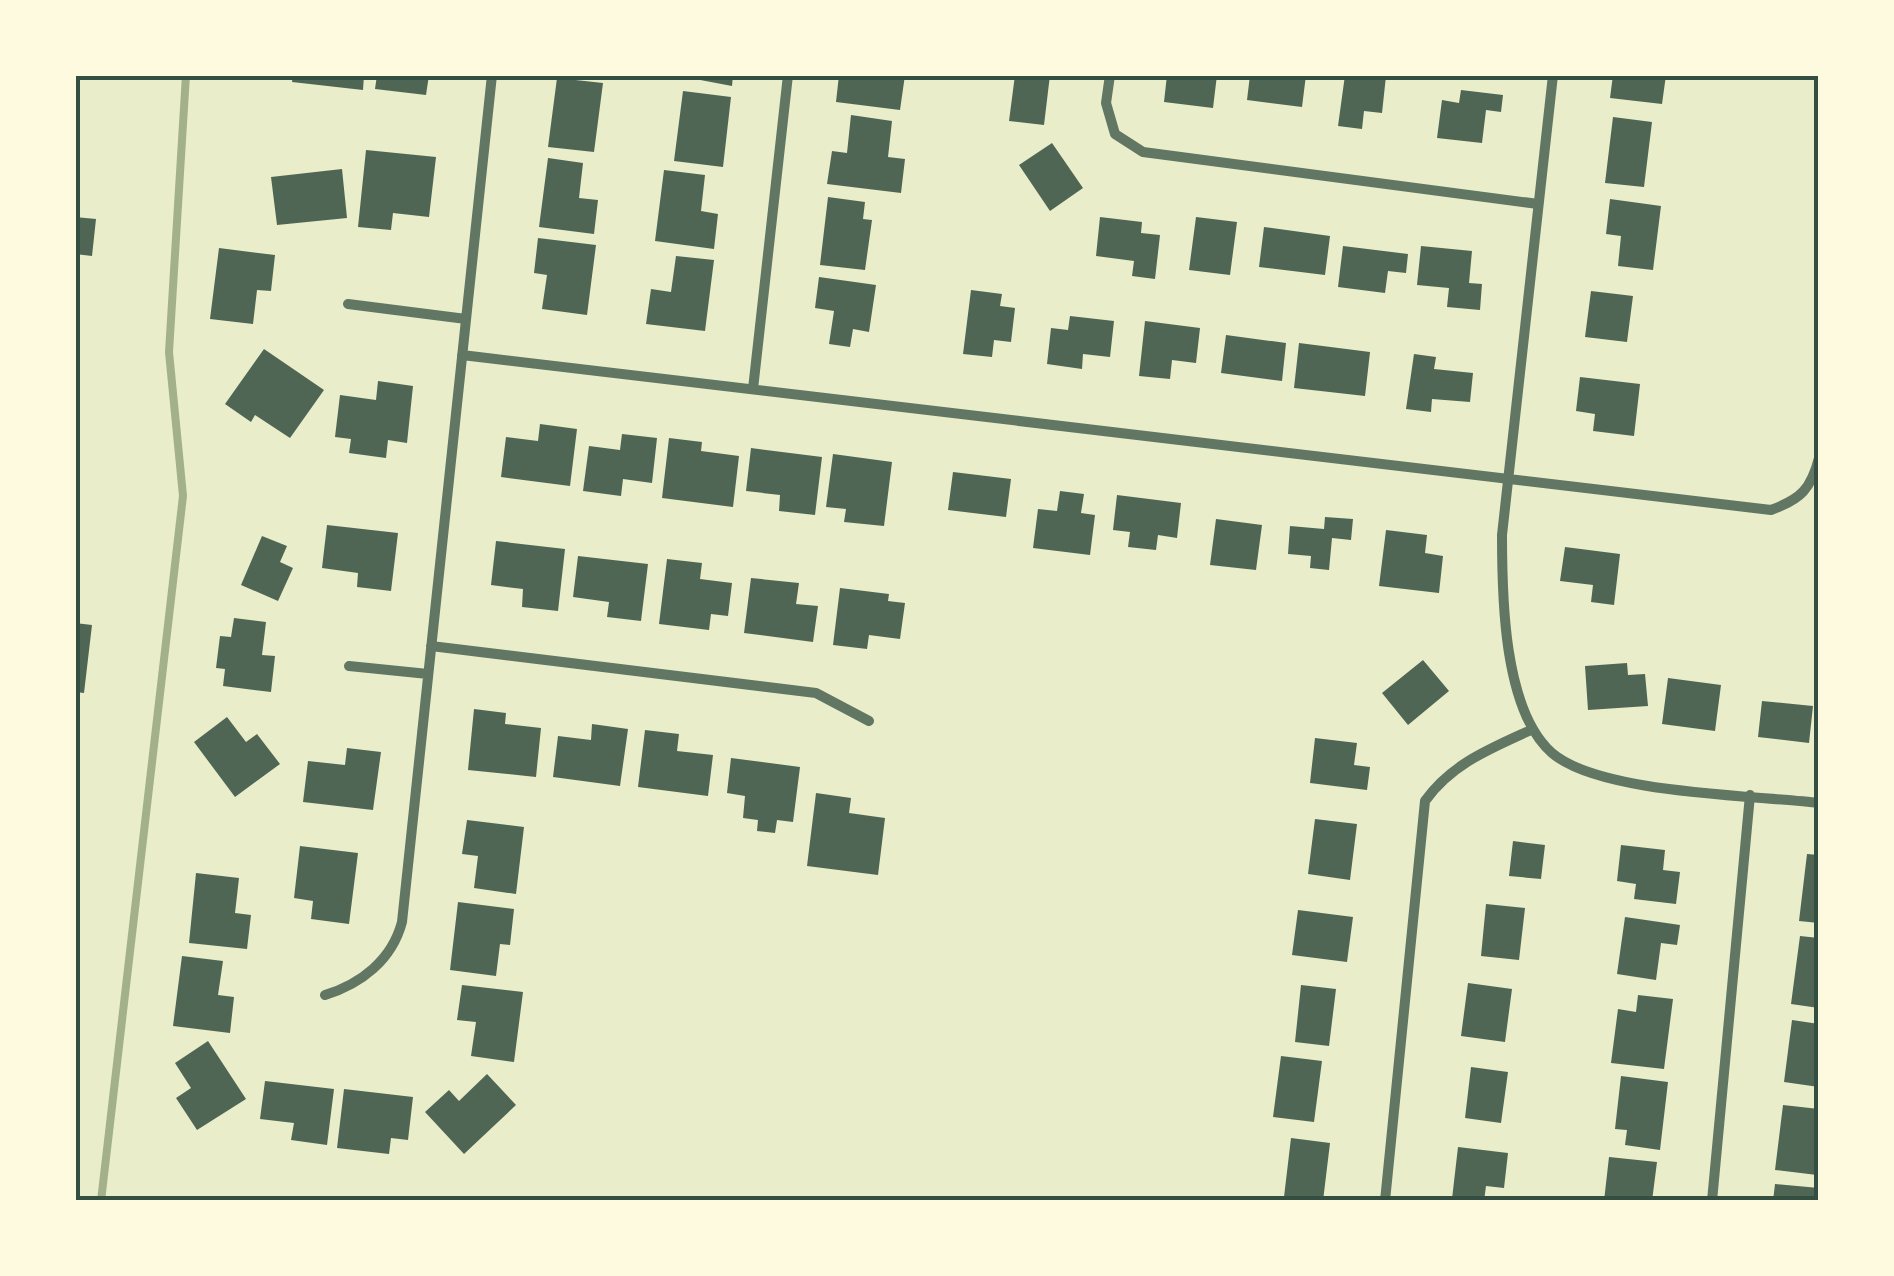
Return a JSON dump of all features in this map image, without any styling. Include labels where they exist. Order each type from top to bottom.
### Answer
[{"type":"street","points":[[325,995],[364,977],[382,960],[398,936],[492,75]]},
{"type":"street","points":[[753,389],[788,75]]},
{"type":"street","points":[[1110,75],[1106,103],[1115,134],[1143,152],[1538,204]]},
{"type":"street","points":[[1553,75],[1506,477],[1502,591],[1510,656],[1534,729],[1551,752],[1592,775],[1819,803]]},
{"type":"street","points":[[348,304],[466,319]]},
{"type":"street","points":[[462,355],[1771,510],[1798,500],[1812,483],[1819,458]]},
{"type":"street","points":[[431,646],[816,693],[869,721]]},
{"type":"street","points":[[349,666],[428,674]]},
{"type":"street","points":[[1386,1201],[1419,828],[1425,801],[1442,778],[1476,755],[1534,729]]},
{"type":"street","points":[[1712,1201],[1750,795]]},
{"type":"building","points":[[293,75],[364,75],[363,90],[292,82]]},
{"type":"building","points":[[377,75],[429,75],[426,95],[375,89]]},
{"type":"building","points":[[674,75],[733,75],[732,86]]},
{"type":"building","points":[[839,75],[905,75],[900,110],[836,102]]},
{"type":"building","points":[[1015,75],[1050,75],[1044,125],[1009,121]]},
{"type":"building","points":[[1167,75],[1217,75],[1213,108],[1164,102]]},
{"type":"building","points":[[1250,75],[1306,75],[1302,107],[1247,100]]},
{"type":"building","points":[[1345,75],[1386,76],[1382,113],[1364,111],[1362,129],[1338,126]]},
{"type":"building","points":[[1613,75],[1666,75],[1662,104],[1610,98]]},
{"type":"building","points":[[557,78],[603,83],[594,152],[548,147]]},
{"type":"building","points":[[1461,90],[1503,95],[1501,112],[1486,110],[1482,143],[1437,138],[1442,100],[1459,103]]},
{"type":"building","points":[[683,91],[731,97],[723,167],[674,161]]},
{"type":"building","points":[[851,115],[892,121],[888,157],[905,159],[901,193],[827,184],[832,151],[847,153]]},
{"type":"building","points":[[1613,117],[1652,122],[1644,187],[1605,183]]},
{"type":"building","points":[[1052,143],[1083,188],[1050,211],[1019,165]]},
{"type":"building","points":[[366,150],[436,157],[429,217],[393,213],[391,230],[358,227]]},
{"type":"building","points":[[548,158],[583,163],[579,198],[598,200],[594,234],[539,227]]},
{"type":"building","points":[[342,169],[347,218],[277,225],[271,177]]},
{"type":"building","points":[[664,170],[705,175],[701,211],[718,214],[714,249],[655,241]]},
{"type":"building","points":[[828,197],[865,202],[863,219],[872,220],[865,270],[820,265]]},
{"type":"building","points":[[1610,199],[1661,206],[1653,270],[1618,266],[1621,236],[1606,234]]},
{"type":"building","points":[[75,217],[96,219],[92,256],[75,254]]},
{"type":"building","points":[[1100,217],[1142,222],[1141,233],[1160,235],[1155,279],[1132,276],[1134,261],[1096,256]]},
{"type":"building","points":[[1196,217],[1237,222],[1230,275],[1189,270]]},
{"type":"building","points":[[1264,227],[1330,236],[1325,275],[1259,267]]},
{"type":"building","points":[[538,238],[596,245],[587,315],[542,309],[547,275],[534,273]]},
{"type":"building","points":[[1343,246],[1408,254],[1406,273],[1388,271],[1385,293],[1338,287]]},
{"type":"building","points":[[1421,246],[1472,251],[1469,283],[1482,284],[1480,310],[1447,307],[1449,288],[1417,285]]},
{"type":"building","points":[[219,248],[275,255],[271,291],[257,290],[253,324],[210,319]]},
{"type":"building","points":[[676,256],[714,260],[705,331],[646,324],[651,289],[671,292]]},
{"type":"building","points":[[819,277],[876,285],[869,332],[853,329],[850,347],[829,344],[834,311],[815,308]]},
{"type":"building","points":[[971,290],[1002,294],[1000,306],[1015,308],[1011,342],[994,340],[992,357],[963,354]]},
{"type":"building","points":[[1591,291],[1633,296],[1627,342],[1585,337]]},
{"type":"building","points":[[1070,316],[1114,321],[1110,357],[1083,354],[1082,369],[1047,364],[1051,328],[1068,330]]},
{"type":"building","points":[[1145,321],[1200,328],[1196,363],[1172,360],[1170,379],[1139,376]]},
{"type":"building","points":[[1226,335],[1286,343],[1282,381],[1221,373]]},
{"type":"building","points":[[1299,343],[1370,352],[1365,396],[1294,388]]},
{"type":"building","points":[[264,349],[324,390],[290,438],[255,415],[251,422],[225,404]]},
{"type":"building","points":[[1414,354],[1436,357],[1434,369],[1473,373],[1470,402],[1432,399],[1431,412],[1406,409]]},
{"type":"building","points":[[1580,377],[1640,384],[1634,436],[1593,431],[1595,414],[1576,411]]},
{"type":"building","points":[[378,381],[413,386],[407,443],[388,440],[386,458],[349,453],[351,439],[335,437],[340,395],[376,400]]},
{"type":"building","points":[[540,424],[577,429],[570,486],[501,477],[506,437],[538,441]]},
{"type":"building","points":[[622,434],[657,438],[652,483],[623,479],[621,496],[583,491],[589,446],[620,450]]},
{"type":"building","points":[[669,438],[702,442],[701,451],[739,456],[733,507],[662,498]]},
{"type":"building","points":[[751,448],[822,457],[815,515],[779,511],[780,495],[746,491]]},
{"type":"building","points":[[833,454],[892,462],[884,526],[844,522],[846,509],[826,507]]},
{"type":"building","points":[[953,472],[1011,479],[1006,517],[948,510]]},
{"type":"building","points":[[1060,491],[1084,494],[1081,513],[1095,515],[1090,555],[1033,548],[1038,509],[1057,511]]},
{"type":"building","points":[[1117,495],[1181,503],[1177,538],[1158,535],[1156,550],[1128,547],[1130,532],[1113,530]]},
{"type":"building","points":[[1325,517],[1353,519],[1351,540],[1332,538],[1329,570],[1310,568],[1311,556],[1288,554],[1290,526],[1324,529]]},
{"type":"building","points":[[1216,519],[1262,525],[1256,570],[1210,565]]},
{"type":"building","points":[[327,525],[398,533],[391,591],[357,587],[358,573],[322,568]]},
{"type":"building","points":[[1386,530],[1427,535],[1425,553],[1443,556],[1439,593],[1379,586]]},
{"type":"building","points":[[262,536],[287,546],[280,562],[293,568],[278,601],[241,585]]},
{"type":"building","points":[[496,541],[565,549],[558,611],[522,607],[523,589],[491,585]]},
{"type":"building","points":[[1565,547],[1620,554],[1614,605],[1591,602],[1593,585],[1560,581]]},
{"type":"building","points":[[578,556],[648,564],[641,621],[607,617],[609,602],[573,597]]},
{"type":"building","points":[[667,559],[702,563],[700,579],[732,583],[728,616],[711,614],[709,630],[659,624]]},
{"type":"building","points":[[751,578],[799,583],[796,604],[818,606],[813,642],[744,633]]},
{"type":"building","points":[[840,588],[889,594],[888,601],[905,603],[900,639],[869,635],[867,649],[833,645]]},
{"type":"building","points":[[234,618],[266,622],[262,655],[275,656],[271,692],[223,686],[225,669],[216,668],[220,636],[231,637]]},
{"type":"building","points":[[75,623],[92,625],[84,693],[75,692]]},
{"type":"building","points":[[1423,660],[1449,691],[1408,725],[1382,693]]},
{"type":"building","points":[[1627,663],[1628,675],[1645,674],[1648,706],[1588,710],[1585,666]]},
{"type":"building","points":[[1668,678],[1721,685],[1715,731],[1662,724]]},
{"type":"building","points":[[1762,701],[1813,706],[1809,743],[1758,737]]},
{"type":"building","points":[[474,709],[506,713],[505,724],[541,728],[536,777],[468,770]]},
{"type":"building","points":[[227,717],[246,742],[257,734],[280,764],[235,797],[194,742]]},
{"type":"building","points":[[592,724],[628,729],[620,786],[553,777],[558,736],[591,740]]},
{"type":"building","points":[[645,730],[679,734],[677,751],[713,755],[708,796],[638,787]]},
{"type":"building","points":[[1315,738],[1357,743],[1354,765],[1370,767],[1367,790],[1310,783]]},
{"type":"building","points":[[347,748],[381,752],[373,810],[303,802],[308,761],[345,765]]},
{"type":"building","points":[[731,758],[800,767],[793,822],[777,820],[775,833],[757,831],[758,820],[743,818],[745,796],[727,793]]},
{"type":"building","points":[[816,793],[851,798],[849,813],[885,818],[878,875],[807,866]]},
{"type":"building","points":[[1315,819],[1357,824],[1350,880],[1308,874]]},
{"type":"building","points":[[467,820],[524,827],[516,894],[474,888],[478,856],[462,854]]},
{"type":"building","points":[[1513,841],[1545,845],[1541,879],[1509,876]]},
{"type":"building","points":[[1621,845],[1665,850],[1663,870],[1680,872],[1676,904],[1634,899],[1636,884],[1617,881]]},
{"type":"building","points":[[300,846],[358,853],[349,924],[311,919],[313,901],[294,898]]},
{"type":"building","points":[[1807,854],[1819,855],[1819,923],[1799,921]]},
{"type":"building","points":[[196,873],[239,878],[235,913],[251,915],[247,949],[189,943]]},
{"type":"building","points":[[458,902],[514,909],[510,945],[500,944],[496,976],[450,970]]},
{"type":"building","points":[[1486,904],[1525,908],[1519,960],[1481,956]]},
{"type":"building","points":[[1298,910],[1353,917],[1347,962],[1292,955]]},
{"type":"building","points":[[1625,917],[1680,925],[1677,945],[1661,943],[1656,980],[1617,974]]},
{"type":"building","points":[[1800,936],[1819,938],[1819,1008],[1791,1004]]},
{"type":"building","points":[[182,956],[223,961],[218,995],[234,997],[230,1033],[173,1026]]},
{"type":"building","points":[[1468,983],[1512,989],[1505,1042],[1461,1036]]},
{"type":"building","points":[[462,985],[523,992],[514,1062],[471,1056],[476,1022],[457,1020]]},
{"type":"building","points":[[1301,985],[1336,989],[1329,1046],[1295,1042]]},
{"type":"building","points":[[1638,995],[1673,999],[1664,1069],[1611,1063],[1618,1009],[1636,1012]]},
{"type":"building","points":[[1792,1020],[1819,1024],[1819,1087],[1784,1082]]},
{"type":"building","points":[[208,1041],[246,1099],[197,1130],[176,1098],[191,1088],[175,1063]]},
{"type":"building","points":[[1281,1056],[1322,1061],[1314,1122],[1273,1117]]},
{"type":"building","points":[[1471,1067],[1508,1072],[1501,1123],[1465,1118]]},
{"type":"building","points":[[487,1074],[516,1105],[464,1154],[425,1112],[449,1090],[459,1101]]},
{"type":"building","points":[[1621,1076],[1668,1082],[1660,1150],[1625,1145],[1627,1130],[1615,1129]]},
{"type":"building","points":[[265,1081],[334,1089],[327,1145],[291,1140],[294,1123],[260,1119]]},
{"type":"building","points":[[344,1089],[413,1097],[408,1140],[391,1138],[389,1154],[337,1148]]},
{"type":"building","points":[[1783,1105],[1819,1109],[1817,1175],[1775,1170]]},
{"type":"building","points":[[1291,1138],[1330,1143],[1323,1201],[1284,1197]]},
{"type":"building","points":[[1458,1147],[1508,1153],[1504,1188],[1486,1186],[1484,1201],[1452,1199]]},
{"type":"building","points":[[1609,1157],[1657,1162],[1652,1201],[1604,1201]]},
{"type":"building","points":[[1775,1184],[1819,1188],[1819,1201],[1773,1201]]},
{"type":"waterway","points":[[101,1201],[183,496],[169,352],[186,75]]}]
